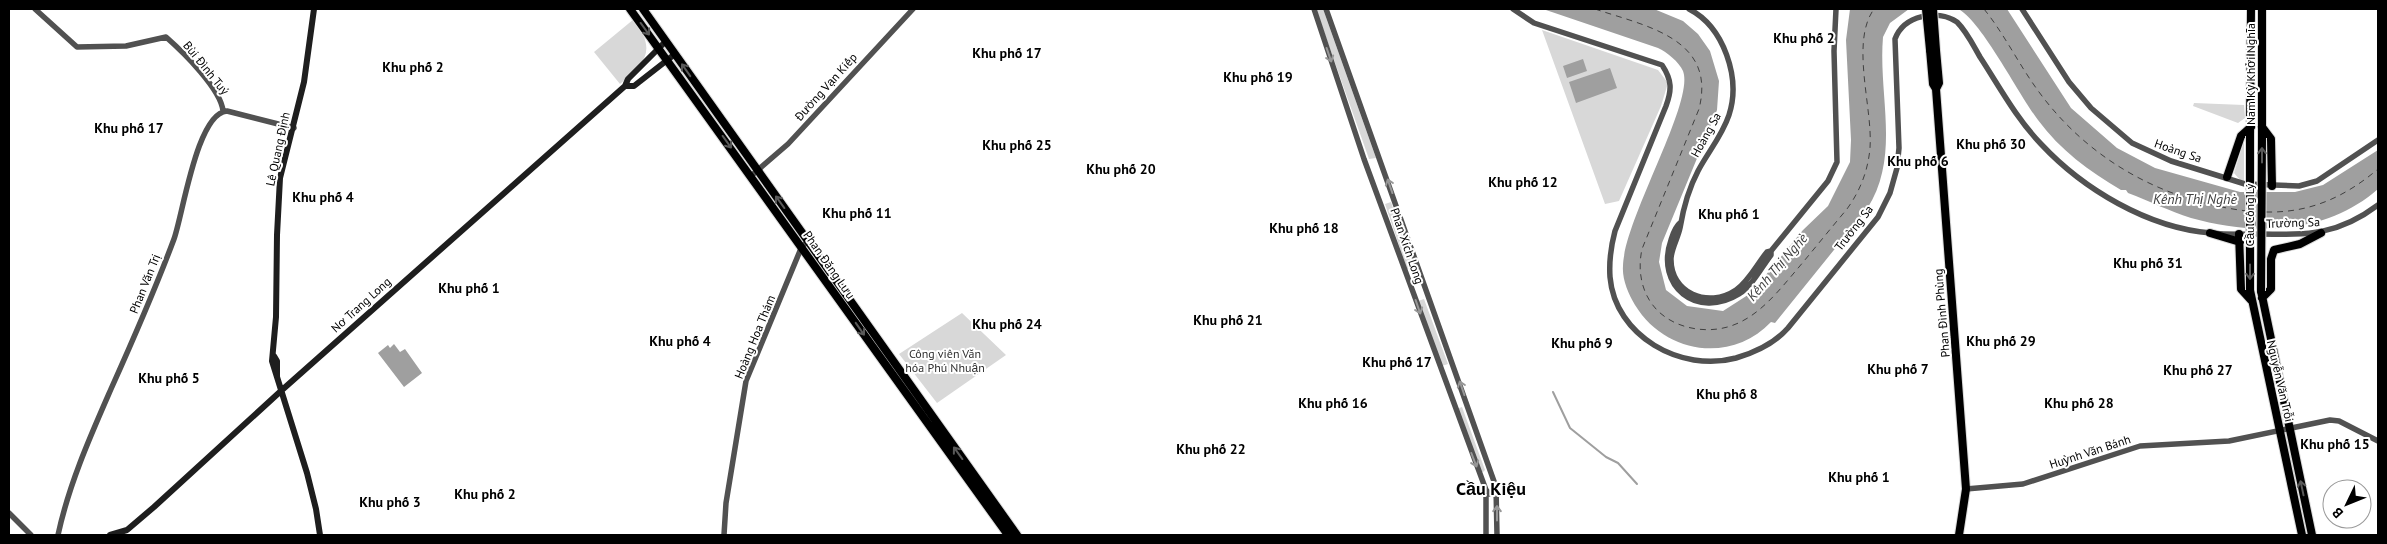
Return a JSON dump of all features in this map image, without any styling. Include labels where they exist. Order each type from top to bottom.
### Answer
[{"type":"main road","name":"Lê Quang Định","points":[[314,9],[304,82],[280,178],[274,356],[272,361],[307,473],[320,535]]},
{"type":"main road","name":"Phan Đăng Lưu","points":[[630,9],[667,60],[713,116],[1017,535]]},
{"type":"main road","name":"Phan Đăng Lưu","points":[[643,9],[675,54],[713,116]]},
{"type":"main road","points":[[1926,9],[1933,50]]},
{"type":"main road","points":[[1933,9],[1933,50]]},
{"type":"main road","name":"Nam Kỳ Khởi Nghĩa","points":[[2250,136],[2251,9]]},
{"type":"main road","name":"Nam Kỳ Khởi Nghĩa","points":[[2262,9],[2262,138]]},
{"type":"main road","name":"Nơ Trang Long","points":[[110,535],[128,530],[282,390],[625,86],[628,79],[666,41]]},
{"type":"main road","name":"Phan Đình Phùng","points":[[1933,50],[1939,83],[1936,89],[1966,489],[1959,535]]},
{"type":"main road","name":"Nơ Trang Long","points":[[625,86],[634,86],[675,54]]},
{"type":"main road","points":[[2251,103],[2262,106]]},
{"type":"main road","points":[[2227,177],[2242,136],[2251,127]]},
{"type":"main road","points":[[2262,127],[2271,139],[2272,186]]},
{"type":"main road","name":"Cầu Công Lý","points":[[2250,136],[2250,290]]},
{"type":"main road","name":"Cầu Công Lý","points":[[2261,294],[2262,138]]},
{"type":"main road","points":[[2210,233],[2239,238],[2241,288],[2252,300]]},
{"type":"main road","points":[[2261,294],[2270,289],[2271,259],[2274,250],[2300,244],[2321,233]]},
{"type":"main road","name":"Phan Đăng Lưu","points":[[805,244],[1008,535]]},
{"type":"main road","name":"Nguyễn Văn Trỗi","points":[[2250,290],[2302,535]]},
{"type":"main road","name":"Nguyễn Văn Trỗi","points":[[2261,294],[2312,535]]},
{"type":"street","name":"Bùi Đình Tuý","points":[[35,9],[77,47],[126,46],[166,37],[181,50],[219,96],[224,111]]},
{"type":"street","name":"Đường Vạn Kiếp","points":[[754,173],[788,144],[913,9]]},
{"type":"street","name":"Phan Xích Long","points":[[1314,9],[1433,350],[1486,489],[1486,535]]},
{"type":"street","name":"Phan Xích Long","points":[[1326,9],[1495,488],[1497,535]]},
{"type":"street","name":"Trường Sa","points":[[1513,9],[1534,23],[1662,65],[1670,77],[1671,94],[1619,218],[1612,245],[1610,266],[1613,291],[1628,322],[1644,339],[1666,352],[1686,359],[1724,361],[1752,354],[1770,344],[1798,315],[1878,217],[1892,186],[1898,158],[1895,39],[1905,25],[1922,17],[1944,16],[1959,24],[2029,130],[2075,175],[2101,194],[2133,210],[2168,223],[2210,233]]},
{"type":"street","name":"Hoàng Sa","points":[[1689,9],[1707,22],[1720,39],[1730,71],[1732,95],[1730,110],[1724,128],[1696,175],[1680,223],[1667,254],[1670,276],[1681,293],[1700,302],[1716,303],[1739,294],[1746,288],[1771,251],[1828,181],[1837,162],[1834,50],[1836,9]]},
{"type":"street","name":"Hoàng Sa","points":[[2022,9],[2074,89],[2119,134],[2163,158],[2245,184],[2299,186],[2312,183],[2378,140]]},
{"type":"street","points":[[224,111],[250,115],[294,128]]},
{"type":"street","name":"Phan Văn Trị","points":[[58,535],[63,511],[78,468],[175,236],[202,137],[215,117],[224,111]]},
{"type":"street","name":"Trường Sa","points":[[2239,238],[2321,233],[2349,222],[2378,205]]},
{"type":"street","name":"Hoàng Hoa Thám","points":[[724,535],[726,503],[746,381],[805,244]]},
{"type":"street","points":[[2290,429],[2330,420],[2339,421],[2378,441]]},
{"type":"street","name":"Huỳnh Văn Bánh","points":[[1966,489],[2023,484],[2140,446],[2229,441],[2290,429]]},
{"type":"street","points":[[1489,483],[1495,488],[1490,494],[1486,489],[1489,483]]},
{"type":"street","points":[[9,513],[31,535]]},
{"type":"green space","points":[[1316,9],[1323,9],[1376,158],[1369,159]]},
{"type":"green space","points":[[634,19],[645,39],[645,55],[637,69],[620,84],[594,52]]},
{"type":"green space","points":[[1542,30],[1658,70],[1668,83],[1661,106],[1619,201],[1605,204]]},
{"type":"green space","points":[[2194,103],[2244,105],[2245,118],[2238,123],[2193,106]]},
{"type":"green space","points":[[2244,141],[2244,181],[2240,180],[2234,173]]},
{"type":"green space","points":[[1391,202],[1413,267],[1407,269],[1385,204]]},
{"type":"green space","points":[[1424,299],[1448,364],[1442,366],[1418,301]]},
{"type":"green space","name":"Công viên Văn hóa Phú Nhuận","points":[[962,313],[1006,355],[937,403],[899,354]]},
{"type":"green space","points":[[1462,407],[1485,470],[1483,472],[1481,472],[1457,409]]},
{"type":"water","name":"Kênh Thị Nghè","points":[[1543,9],[1654,9],[1683,21],[1698,34],[1710,51],[1719,81],[1717,110],[1662,243],[1659,262],[1666,290],[1687,306],[1723,311],[1751,293],[1803,230],[1828,206],[1850,162],[1851,140],[1846,40],[1850,9],[1909,9],[1890,23],[1883,37],[1882,59],[1886,147],[1877,189],[1867,209],[1775,323],[1771,322],[1755,335],[1737,344],[1718,348],[1699,348],[1681,343],[1663,334],[1648,322],[1635,305],[1623,276],[1626,245],[1634,220],[1679,108],[1684,86],[1683,71],[1679,64],[1658,48]]},
{"type":"water","name":"Kênh Thị Nghè","points":[[1958,9],[2007,9],[2071,108],[2117,148],[2155,168],[2240,192],[2295,192],[2323,185],[2378,150],[2378,189],[2358,204],[2336,215],[2313,223],[2265,229],[2215,224],[2191,218],[2128,193],[2126,190],[2121,190],[2076,159],[2056,141],[2030,109],[1978,27]]},
{"type":"water","points":[[1583,59],[1587,71],[1567,78],[1563,66]]},
{"type":"water","points":[[1610,68],[1617,88],[1576,103],[1569,82]]},
{"type":"water","points":[[394,344],[400,352],[405,349],[422,373],[404,387],[378,353],[388,345],[390,348]]},
{"type":"waterway","points":[[1553,392],[1570,428],[1606,457],[1618,463],[1637,484]]},
{"type":"ferry route","points":[[1595,9],[1655,29],[1687,51],[1697,66],[1702,85],[1699,109],[1642,249],[1640,266],[1642,283],[1653,306],[1668,319],[1697,329],[1714,329],[1729,326],[1743,321],[1756,313],[1789,279],[1847,209],[1856,195],[1865,173],[1870,148],[1863,57],[1867,23],[1874,9]]},
{"type":"ferry route","points":[[1984,9],[2039,92],[2081,138],[2105,157],[2157,187],[2186,198],[2216,206],[2247,211]]},
{"type":"ferry route","points":[[2266,212],[2297,210],[2326,201],[2353,188],[2378,169]]},
{"type":"district","name":"Khu phố 2","points":[[1804,38]]},
{"type":"district","name":"Khu phố 17","points":[[1007,53]]},
{"type":"district","name":"Khu phố 2","points":[[413,67]]},
{"type":"district","name":"Khu phố 19","points":[[1258,77]]},
{"type":"district","name":"Khu phố 17","points":[[129,128]]},
{"type":"district","name":"Khu phố 30","points":[[1991,144]]},
{"type":"district","name":"Khu phố 25","points":[[1017,145]]},
{"type":"district","name":"Khu phố 6","points":[[1918,161]]},
{"type":"district","name":"Khu phố 20","points":[[1121,169]]},
{"type":"district","name":"Khu phố 12","points":[[1523,182]]},
{"type":"district","name":"Khu phố 4","points":[[323,197]]},
{"type":"district","name":"Khu phố 11","points":[[857,213]]},
{"type":"district","name":"Khu phố 1","points":[[1729,214]]},
{"type":"district","name":"Khu phố 18","points":[[1304,228]]},
{"type":"district","name":"Khu phố 31","points":[[2148,263]]},
{"type":"district","name":"Khu phố 1","points":[[469,288]]},
{"type":"district","name":"Khu phố 21","points":[[1228,320]]},
{"type":"district","name":"Khu phố 24","points":[[1007,324]]},
{"type":"district","name":"Khu phố 4","points":[[680,341]]},
{"type":"district","name":"Khu phố 29","points":[[2001,341]]},
{"type":"district","name":"Khu phố 9","points":[[1582,343]]},
{"type":"district","name":"Khu phố 17","points":[[1397,362]]},
{"type":"district","name":"Khu phố 7","points":[[1898,369]]},
{"type":"district","name":"Khu phố 27","points":[[2198,370]]},
{"type":"district","name":"Khu phố 5","points":[[169,378]]},
{"type":"district","name":"Khu phố 8","points":[[1727,394]]},
{"type":"district","name":"Khu phố 16","points":[[1333,403]]},
{"type":"district","name":"Khu phố 28","points":[[2079,403]]},
{"type":"district","name":"Khu phố 15","points":[[2335,444]]},
{"type":"district","name":"Khu phố 22","points":[[1211,449]]},
{"type":"district","name":"Khu phố 1","points":[[1859,477]]},
{"type":"district","name":"Cầu Kiệu","points":[[1491,489]]},
{"type":"district","name":"Khu phố 2","points":[[485,494]]},
{"type":"district","name":"Khu phố 3","points":[[390,502]]}]
